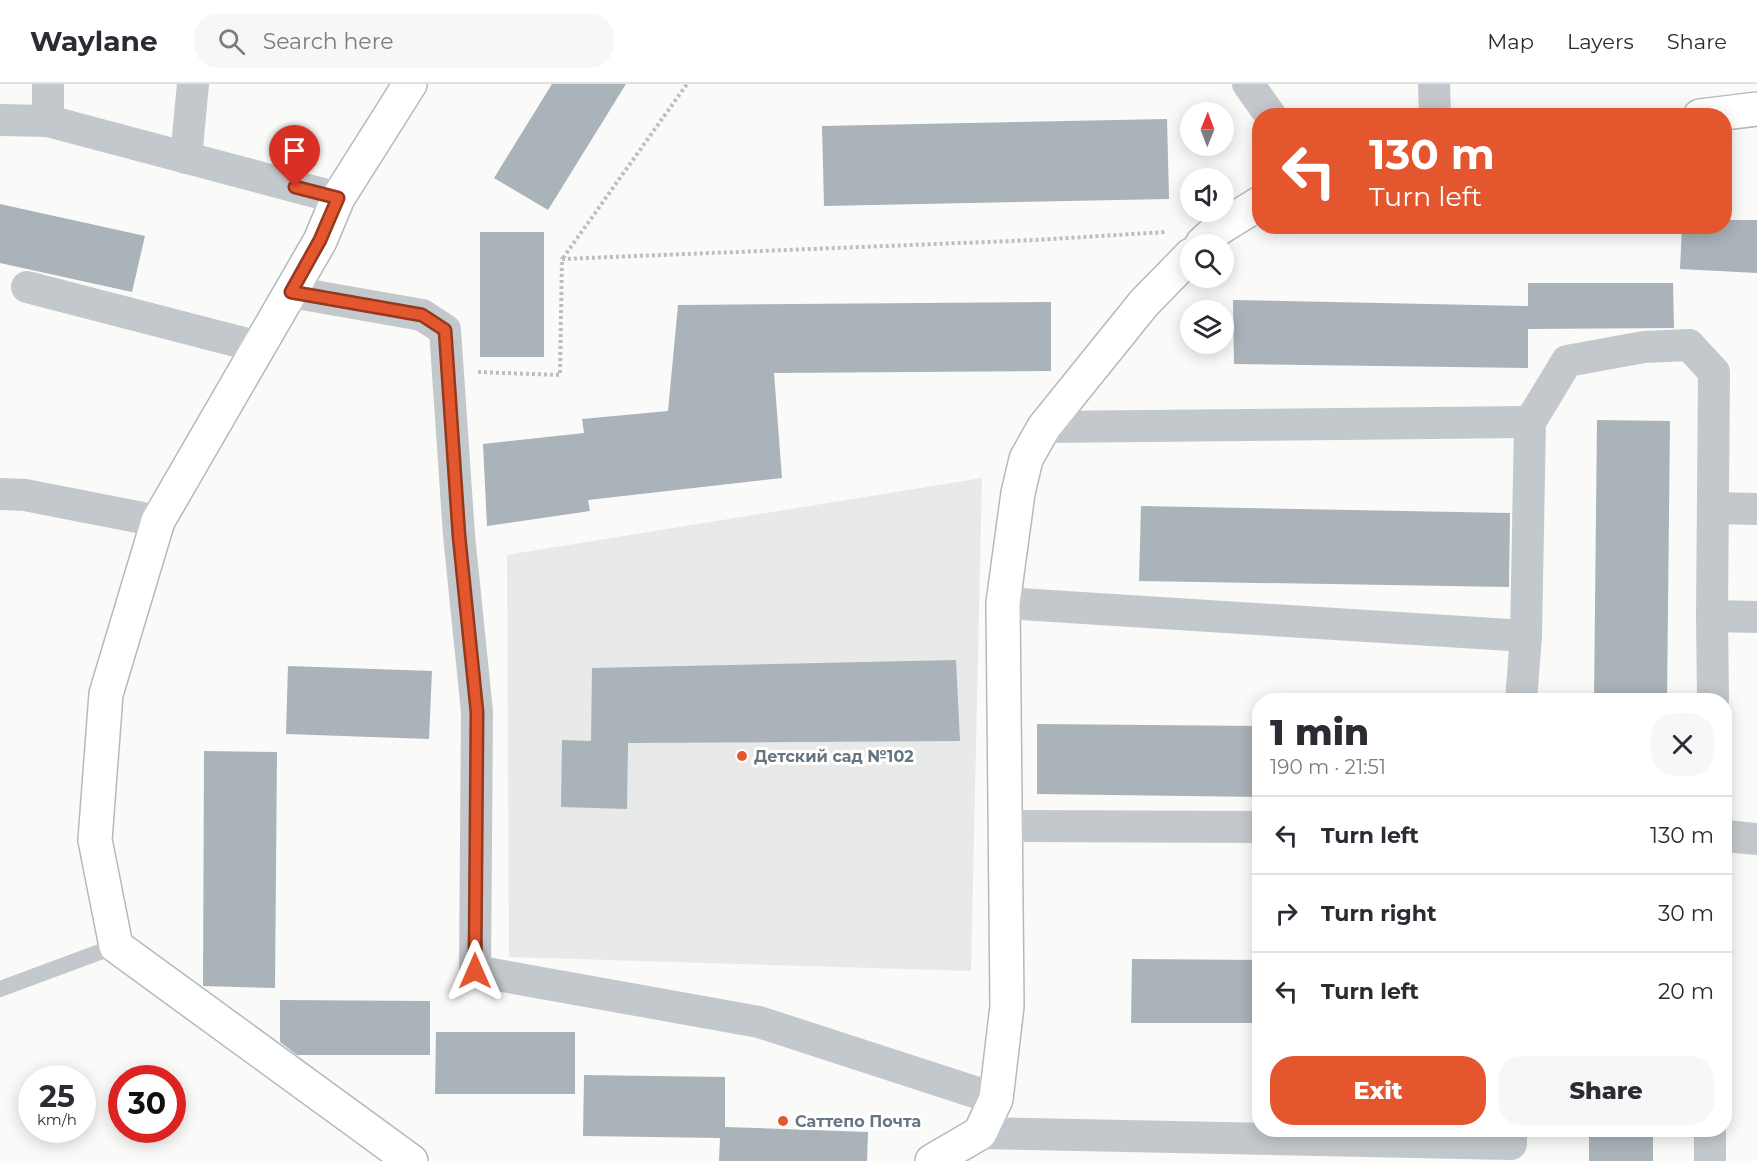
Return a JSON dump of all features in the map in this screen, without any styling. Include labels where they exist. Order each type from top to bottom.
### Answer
[{"type":"street","points":[[48,84],[48,121]]},
{"type":"street","points":[[186,158],[193,84]]},
{"type":"street","points":[[410,84],[338,198],[320,240],[158,521],[106,693],[95,840],[116,946],[411,1161]]},
{"type":"street","points":[[1248,84],[1265,108]]},
{"type":"street","points":[[1434,84],[1435,108]]},
{"type":"street","points":[[1732,113],[1757,110]]},
{"type":"street","points":[[0,120],[48,121],[338,198]]},
{"type":"street","points":[[1214,234],[1252,208]]},
{"type":"street","points":[[980,1133],[996,1099],[1007,1006],[1003,603],[1018,494],[1026,459],[1044,427],[1144,303],[1180,266]]},
{"type":"street","points":[[27,287],[259,347]]},
{"type":"street","points":[[291,292],[422,315],[445,330],[459,536],[477,712],[475,971],[759,1022],[996,1099]]},
{"type":"street","points":[[1522,693],[1526,636],[1530,422],[1567,362],[1644,347],[1689,345],[1714,372],[1713,693]]},
{"type":"street","points":[[1044,427],[1530,422]]},
{"type":"street","points":[[0,494],[25,495],[158,521]]},
{"type":"street","points":[[1713,508],[1757,509]]},
{"type":"street","points":[[1003,603],[1526,636]]},
{"type":"street","points":[[1712,616],[1757,617]]},
{"type":"street","points":[[1006,826],[1252,827]]},
{"type":"street","points":[[1732,837],[1757,839]]},
{"type":"street","points":[[932,1161],[980,1133],[1511,1145]]},
{"type":"street","points":[[1710,1137],[1710,1161]]},
{"type":"lane","points":[[0,990],[116,946]]},
{"type":"path","points":[[448,370],[560,375],[562,259],[687,84]]},
{"type":"path","points":[[562,259],[1023,240],[1180,237]]},
{"type":"shaded area","name":"Детский сад №102","points":[[982,478],[971,971],[509,957],[507,555]]},
{"type":"building","points":[[552,84],[626,84],[548,210],[494,178]]},
{"type":"building","points":[[1167,119],[1169,199],[824,206],[822,126]]},
{"type":"building","points":[[0,204],[145,236],[132,292],[0,263]]},
{"type":"building","points":[[1732,220],[1757,220],[1757,273],[1680,269],[1682,234],[1732,234]]},
{"type":"building","points":[[480,232],[544,232],[544,357],[480,357]]},
{"type":"building","points":[[1528,283],[1673,283],[1674,328],[1528,329],[1528,368],[1234,364],[1234,300],[1528,306]]},
{"type":"building","points":[[1051,302],[1051,371],[774,373],[782,478],[588,500],[590,511],[487,526],[483,444],[584,433],[582,419],[668,411],[678,305]]},
{"type":"building","points":[[1597,420],[1670,421],[1667,693],[1594,693]]},
{"type":"building","points":[[1141,506],[1510,513],[1509,587],[1139,581]]},
{"type":"building","points":[[956,660],[960,741],[628,743],[627,809],[561,807],[562,740],[591,741],[592,668]]},
{"type":"building","points":[[288,666],[432,671],[429,739],[286,734]]},
{"type":"building","points":[[1037,724],[1252,726],[1252,797],[1037,794]]},
{"type":"building","points":[[204,751],[277,752],[275,988],[203,986]]},
{"type":"building","points":[[1132,959],[1252,960],[1252,1023],[1131,1023]]},
{"type":"building","points":[[280,1000],[430,1001],[430,1055],[297,1055],[280,1042]]},
{"type":"building","points":[[436,1032],[575,1032],[575,1094],[435,1094]]},
{"type":"building","points":[[584,1075],[725,1077],[725,1127],[868,1132],[867,1161],[719,1161],[720,1138],[583,1136]]},
{"type":"building","points":[[1589,1137],[1653,1137],[1653,1161],[1589,1161]]},
{"type":"place","name":"Детский сад №102","points":[[742,756]]},
{"type":"place","name":"Саттепо Почта","points":[[783,1121]]},
{"type":"route","points":[[295,187],[338,198],[320,240],[291,292],[422,315],[445,330],[459,536],[477,712],[475,971]]}]
